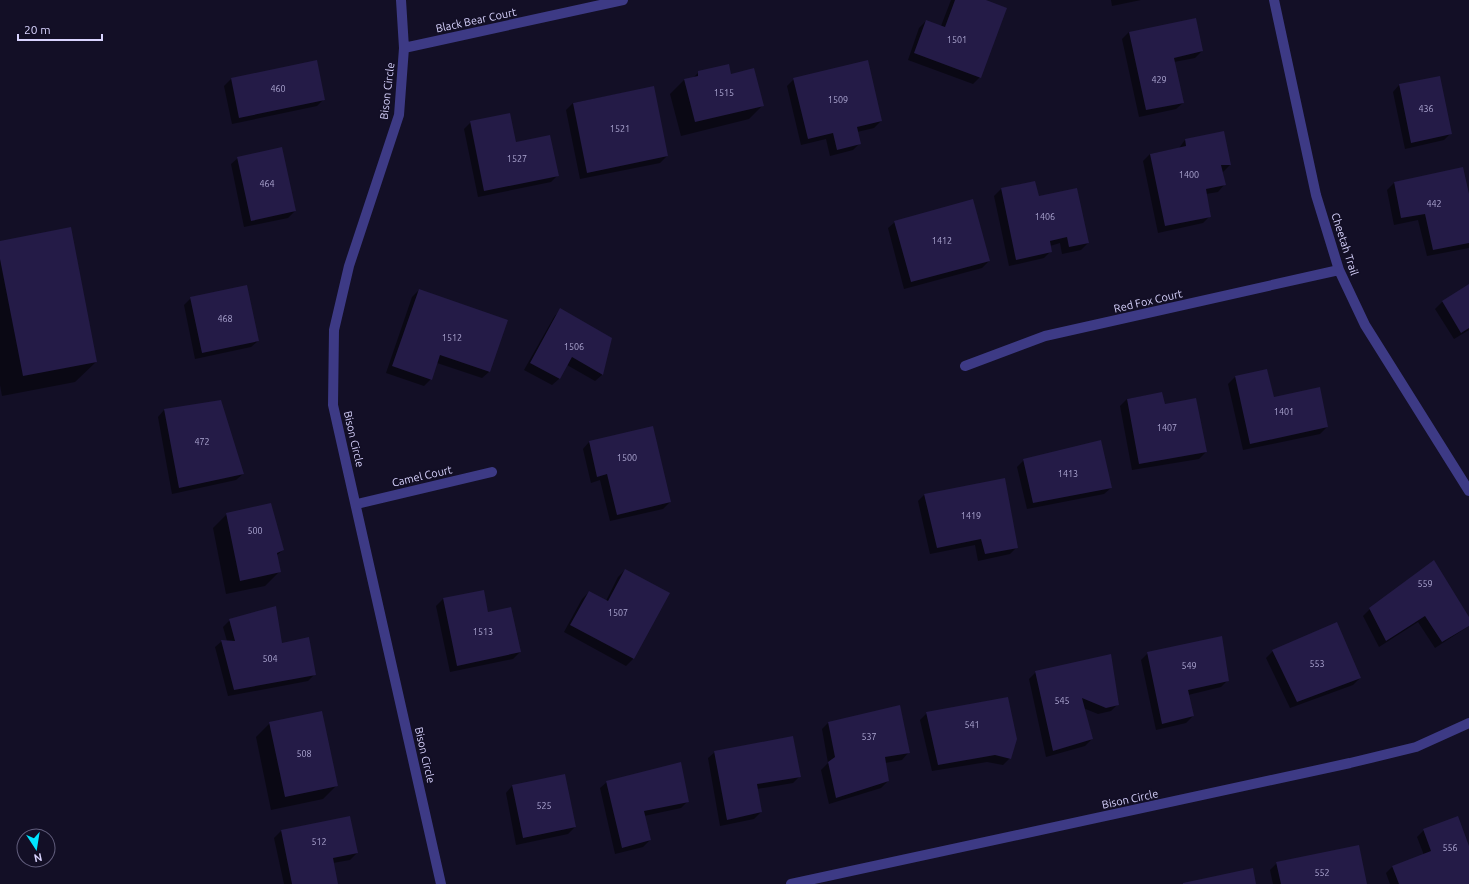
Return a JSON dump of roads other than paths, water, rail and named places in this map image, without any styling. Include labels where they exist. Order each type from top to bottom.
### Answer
[{"type":"street","name":"Bison Circle","points":[[401,0],[404,48],[399,115],[349,266],[334,330],[333,405],[357,504],[442,884]]},
{"type":"street","name":"Black Bear Court","points":[[404,48],[623,0]]},
{"type":"street","name":"Cheetah Trail","points":[[1274,0],[1316,195],[1339,270],[1364,324],[1469,491]]},
{"type":"street","name":"Red Fox Court","points":[[965,366],[1045,336],[1339,270]]},
{"type":"street","name":"Camel Court","points":[[357,504],[492,472]]},
{"type":"street","name":"Bison Circle","points":[[792,884],[1350,763],[1416,747],[1469,723]]}]
